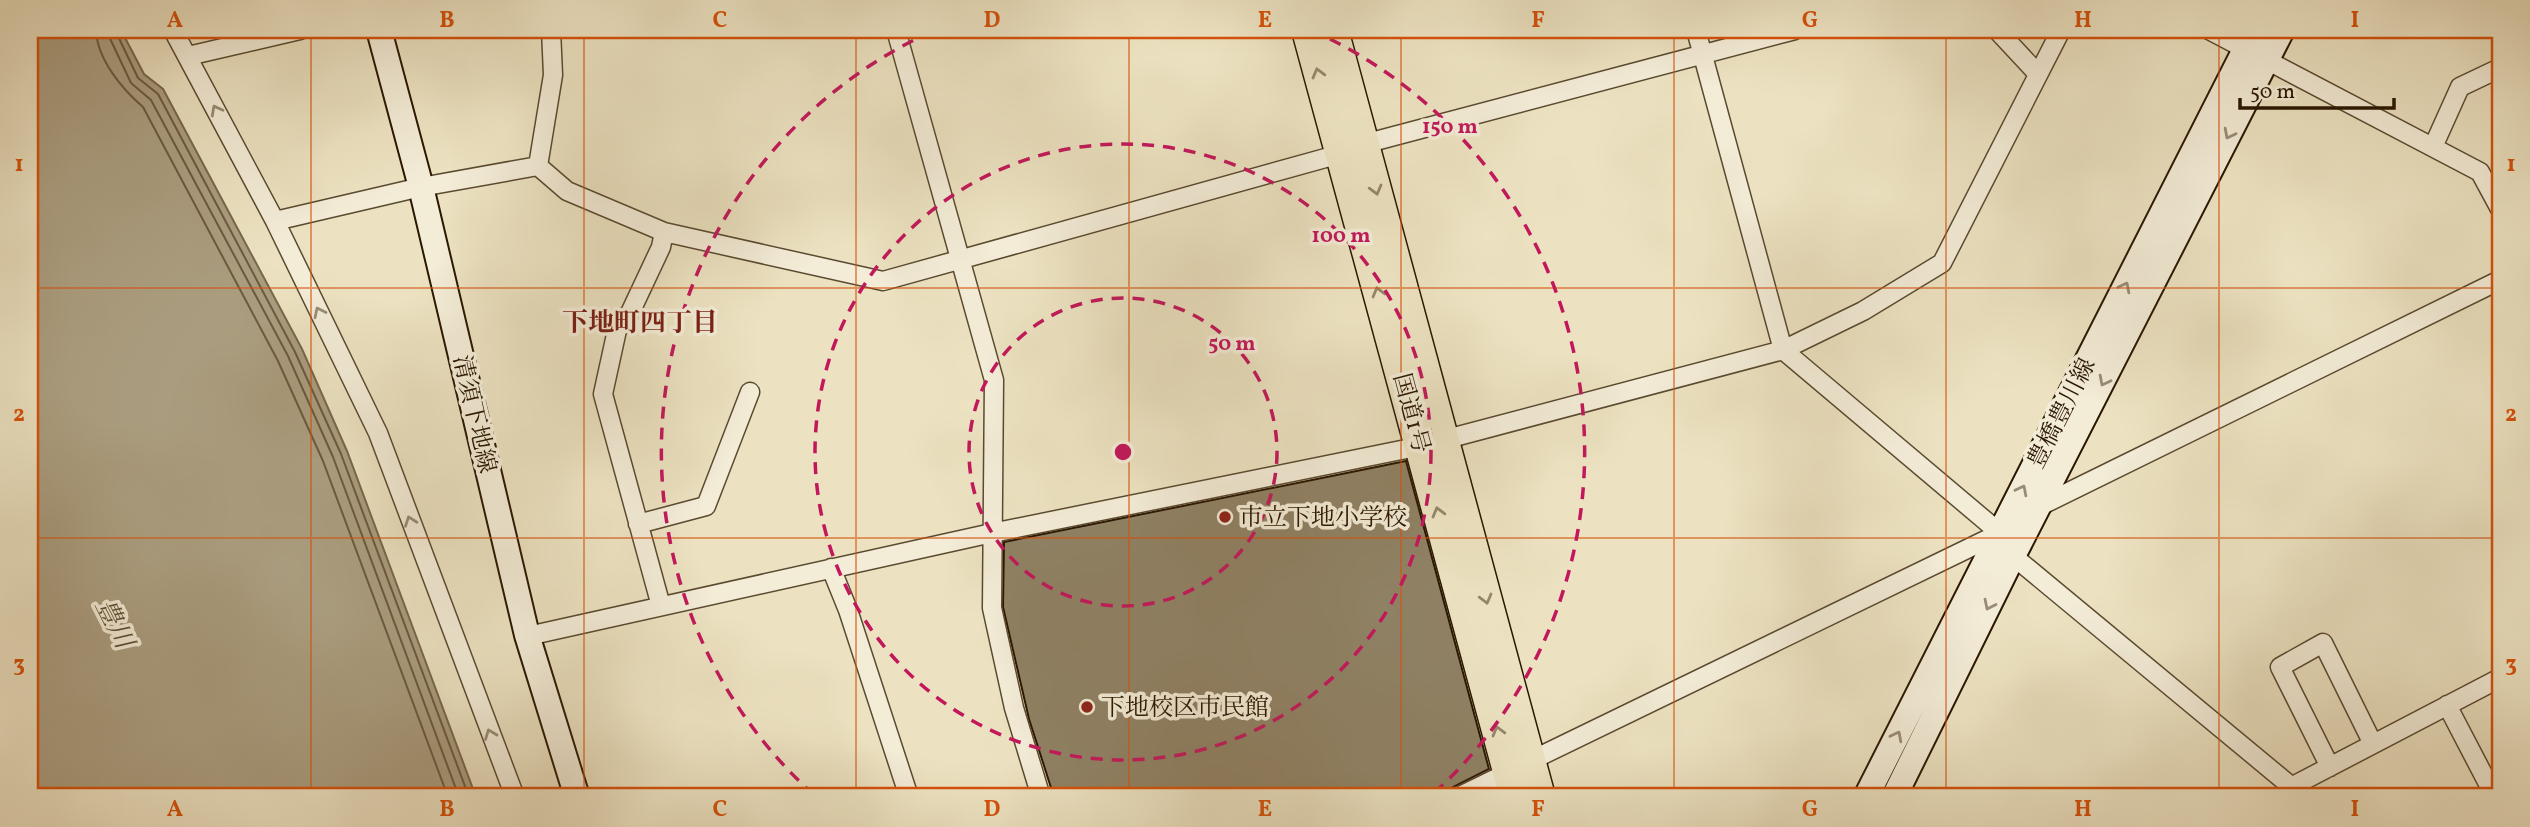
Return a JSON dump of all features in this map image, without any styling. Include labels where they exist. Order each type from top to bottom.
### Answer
[{"type":"highway","name":"国道1号","points":[[1307,30],[1352,149],[1432,443],[1518,777],[1540,797]]},
{"type":"highway","name":"国道1号","points":[[1333,30],[1352,149]]},
{"type":"main road","name":"清須下地線","points":[[379,30],[421,187],[528,636],[577,797]]},
{"type":"main road","name":"豊橋豊川線","points":[[1866,797],[2000,533],[2256,45],[2282,30]]},
{"type":"main road","name":"豊橋豊川線","points":[[1894,797],[2040,506],[2256,45]]},
{"type":"street","points":[[173,30],[275,221],[378,433],[515,797]]},
{"type":"street","points":[[188,57],[300,30]]},
{"type":"street","points":[[538,166],[553,75],[551,30]]},
{"type":"street","points":[[896,30],[994,380],[992,608],[1014,708],[1041,797]]},
{"type":"street","points":[[1458,797],[1518,777],[2000,533],[1783,350],[1696,30]]},
{"type":"street","points":[[538,166],[567,191],[664,232],[883,281],[959,257],[1795,30]]},
{"type":"street","points":[[1997,30],[2038,74]]},
{"type":"street","points":[[528,636],[992,533],[1432,443],[1783,350],[1863,311],[1942,263],[2061,30]]},
{"type":"street","points":[[2209,30],[2256,45],[2480,172],[2500,209]]},
{"type":"street","points":[[2433,146],[2460,87],[2500,68]]},
{"type":"street","points":[[275,221],[421,187],[538,166]]},
{"type":"street","points":[[661,606],[603,394],[618,330],[630,313],[661,247],[664,232]]},
{"type":"street","points":[[2040,506],[2500,280]]},
{"type":"street","points":[[638,524],[706,506],[750,392]]},
{"type":"street","points":[[2013,556],[2294,794],[2330,767],[2500,678]]},
{"type":"street","points":[[831,568],[848,610],[909,797]]},
{"type":"street","points":[[2330,767],[2280,667],[2323,643],[2373,744]]},
{"type":"street","points":[[2447,705],[2495,797]]},
{"type":"water","name":"豊川","points":[[30,30],[121,30],[144,74],[163,89],[302,349],[347,451],[476,797],[30,797]]},
{"type":"building","points":[[1406,461],[1489,769],[1453,787],[1440,797],[1054,797],[1029,719],[1003,607],[1004,542]]},
{"type":"place","name":"市立下地小学校","points":[[1225,517]]},
{"type":"place","name":"下地校区市民館","points":[[1087,707]]},
{"type":"district","name":"下地町四丁目","points":[[640,322]]}]
